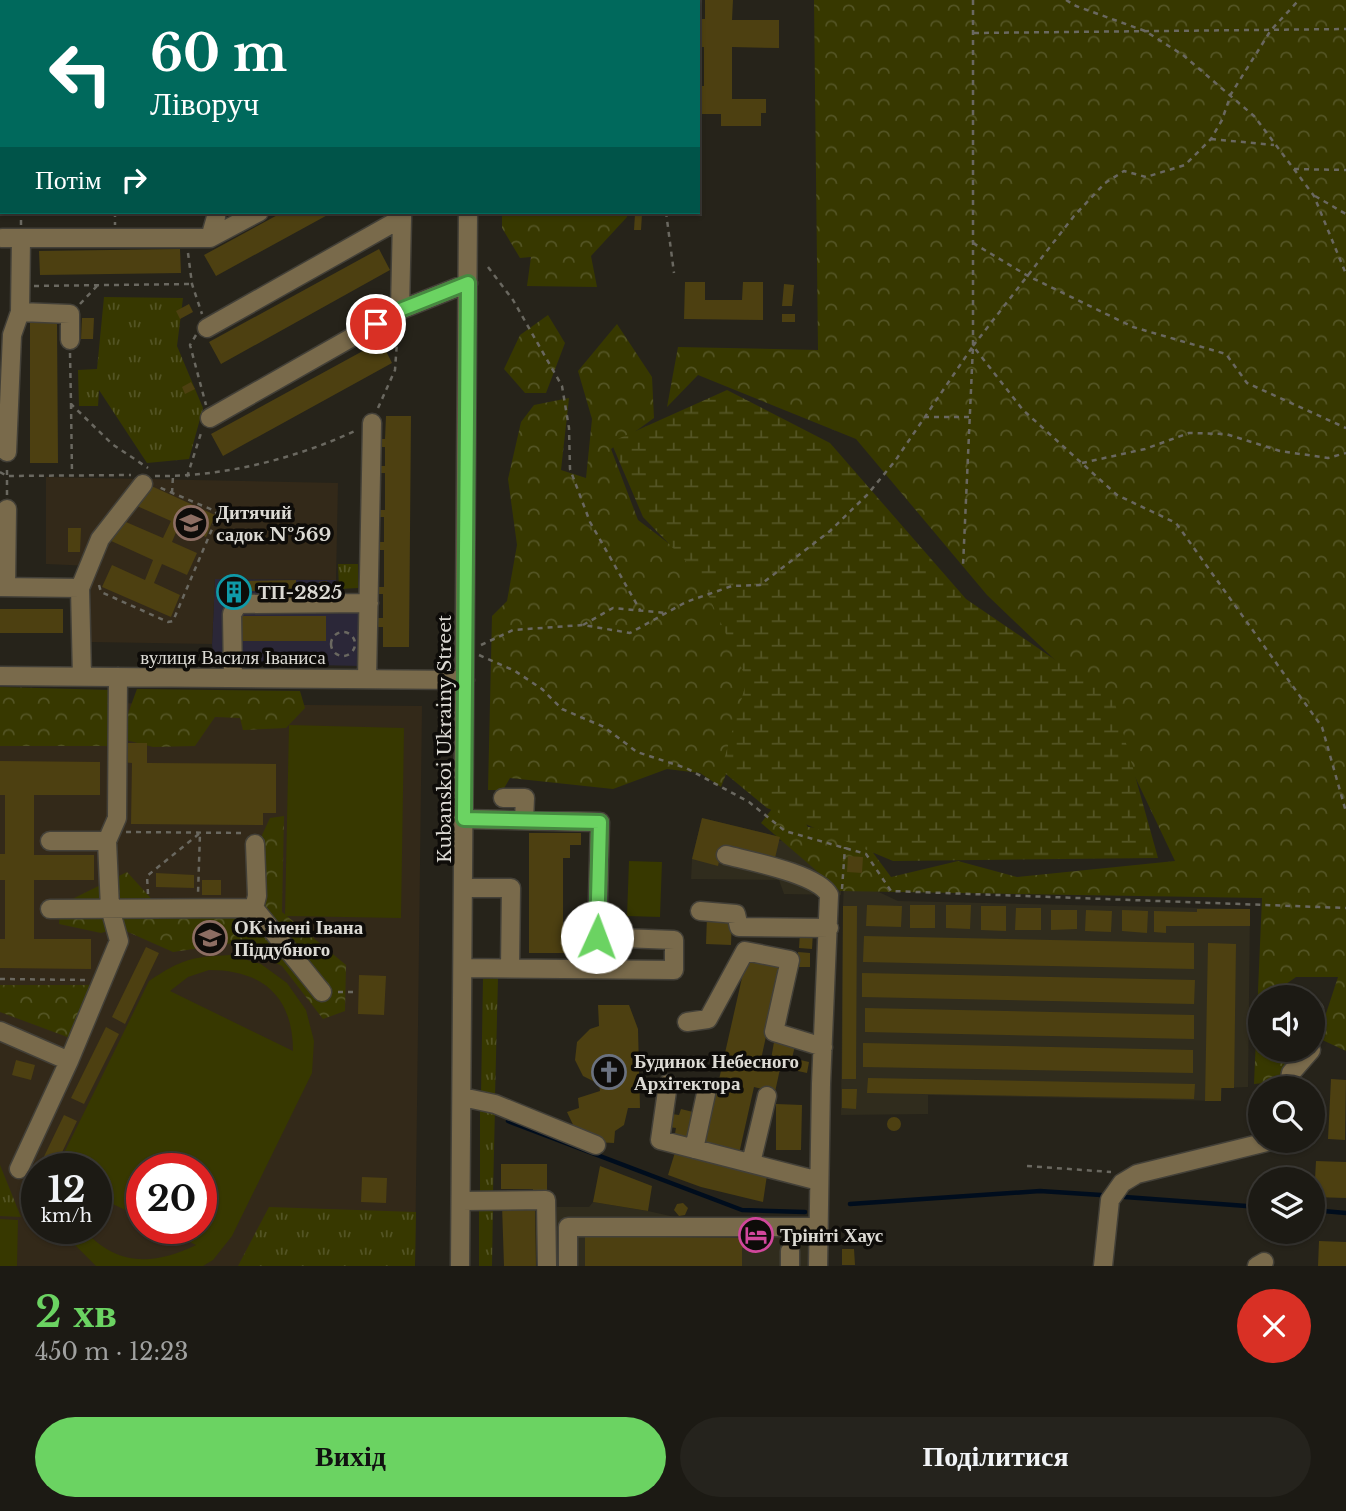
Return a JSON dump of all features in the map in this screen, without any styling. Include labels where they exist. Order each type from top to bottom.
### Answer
[{"type":"street","points":[[210,238],[215,214]]},
{"type":"street","points":[[2,238],[210,238],[255,214]]},
{"type":"street","name":"Kubanskoi Ukrainy Street","points":[[460,1266],[468,214]]},
{"type":"street","points":[[400,310],[402,215]]},
{"type":"street","points":[[207,328],[402,215]]},
{"type":"street","points":[[7,452],[12,335],[20,312],[21,239]]},
{"type":"street","points":[[205,425],[400,310],[468,283]]},
{"type":"street","points":[[20,312],[70,314],[70,340]]},
{"type":"street","points":[[367,679],[372,423]]},
{"type":"street","points":[[82,677],[80,588],[100,539],[146,478]]},
{"type":"street","points":[[7,509],[3,587],[80,588]]},
{"type":"street","points":[[233,678],[232,614],[238,604],[369,603]]},
{"type":"street","name":"вулиця Василя Іваниса","points":[[0,676],[465,680]]},
{"type":"street","points":[[19,1169],[69,1061],[119,941],[110,908],[109,837],[117,818],[118,677]]},
{"type":"street","points":[[503,798],[525,798],[524,820]]},
{"type":"street","points":[[463,968],[674,970],[674,940],[597,937],[600,822],[464,819]]},
{"type":"street","points":[[50,841],[109,837]]},
{"type":"street","points":[[254,908],[257,896],[255,844]]},
{"type":"street","points":[[726,855],[788,871],[825,887],[829,895],[818,1266]]},
{"type":"street","points":[[463,888],[511,888],[510,968]]},
{"type":"street","points":[[50,909],[254,908]]},
{"type":"street","points":[[254,908],[322,992]]},
{"type":"street","points":[[700,911],[736,914],[739,927],[829,928]]},
{"type":"street","points":[[687,1022],[708,1019],[745,951],[790,960],[774,1032],[823,1048]]},
{"type":"street","points":[[0,1031],[69,1061]]},
{"type":"street","points":[[668,1084],[660,1140],[819,1181]]},
{"type":"street","points":[[694,1149],[707,1089]]},
{"type":"street","points":[[751,1163],[766,1096]]},
{"type":"street","points":[[462,1097],[495,1104],[596,1145]]},
{"type":"street","points":[[1103,1266],[1110,1200],[1122,1183],[1137,1174],[1248,1146]]},
{"type":"street","points":[[461,1201],[546,1200],[547,1266]]},
{"type":"street","points":[[568,1266],[568,1227],[818,1227]]},
{"type":"path","points":[[963,566],[973,346],[973,0]]},
{"type":"path","points":[[1066,0],[1145,31],[1183,55],[1254,116],[1314,196],[1346,274]]},
{"type":"path","points":[[478,646],[513,630],[583,625],[630,633],[686,602],[732,586],[760,585],[830,531],[867,495],[895,461],[973,346],[1074,216],[1105,183],[1124,171],[1146,177],[1185,164],[1211,139],[1222,120],[1231,94],[1271,30],[1299,0]]},
{"type":"path","points":[[974,33],[1346,29]]},
{"type":"path","points":[[1211,139],[1276,145]]},
{"type":"path","points":[[1294,169],[1346,170]]},
{"type":"path","points":[[1314,196],[1346,214]]},
{"type":"path","points":[[666,214],[674,273]]},
{"type":"path","points":[[973,243],[1028,276],[1133,327],[1226,354],[1247,383],[1346,428]]},
{"type":"path","points":[[488,267],[513,300],[562,386],[569,428],[570,469],[590,522],[640,610]]},
{"type":"path","points":[[21,286],[192,284]]},
{"type":"path","points":[[70,314],[98,285]]},
{"type":"path","points":[[0,472],[7,475],[187,477],[314,450],[372,423],[395,370],[400,310]]},
{"type":"path","points":[[70,340],[72,474]]},
{"type":"path","points":[[973,346],[1023,410],[1117,495],[1176,523],[1322,727],[1346,812]]},
{"type":"path","points":[[71,404],[148,483],[215,511],[218,515],[173,621],[168,622],[101,592],[99,574]]},
{"type":"path","points":[[924,417],[970,417]]},
{"type":"path","points":[[187,477],[205,425]]},
{"type":"path","points":[[1082,463],[1145,449],[1189,433],[1226,434],[1280,451],[1328,458],[1346,453]]},
{"type":"path","points":[[7,452],[7,509]]},
{"type":"path","points":[[172,493],[173,476]]},
{"type":"path","points":[[583,625],[613,608],[669,613]]},
{"type":"path","points":[[346,632],[353,637],[355,645],[351,653],[342,656],[334,652],[331,644],[336,634],[346,632]]},
{"type":"path","points":[[479,655],[515,671],[542,689],[562,709],[604,727],[637,752],[686,768],[749,802],[785,831],[866,854],[891,891],[1346,908]]},
{"type":"path","points":[[148,908],[147,876],[200,833]]},
{"type":"path","points":[[198,908],[200,833]]},
{"type":"path","points":[[109,837],[256,833],[255,844]]},
{"type":"path","points":[[830,909],[842,895],[845,847]]},
{"type":"path","points":[[0,979],[104,981]]},
{"type":"path","points":[[322,992],[355,992]]},
{"type":"path","points":[[1027,1166],[1110,1172]]},
{"type":"shaded area","name":"Дитячий садок №569","points":[[46,477],[338,483],[336,580],[215,579],[212,644],[90,642],[91,566],[46,564]]},
{"type":"shaded area","points":[[215,579],[336,580],[336,596],[363,597],[362,666],[214,663],[212,644]]},
{"type":"shaded area","name":"ОК імені Івана Піддубного","points":[[0,702],[422,706],[415,1266],[0,1266]]},
{"type":"shaded area","points":[[702,818],[780,837],[779,841],[794,839],[843,849],[841,895],[784,894],[779,880],[691,879],[692,859]]},
{"type":"shaded area","points":[[845,854],[866,886],[898,901],[1250,909],[1248,1087],[1222,1088],[1221,1101],[928,1095],[928,1114],[841,1115]]},
{"type":"shaded area","points":[[593,1202],[742,1232],[800,1234],[814,1253],[814,1266],[555,1266],[557,1207],[589,1207]]},
{"type":"green space","points":[[814,0],[1346,0],[1346,1051],[1325,1041],[1325,1017],[1338,977],[1296,977],[1285,985],[1258,985],[1262,898],[840,891],[761,823],[785,792],[808,827],[857,831],[891,877],[958,861],[1017,877],[1175,861],[1100,703],[987,595],[856,439],[698,375],[667,407],[678,347],[818,350]]},
{"type":"green space","points":[[502,214],[627,214],[591,256],[597,287],[527,286],[531,257],[520,258],[502,228]]},
{"type":"green space","points":[[104,297],[183,298],[177,346],[203,408],[189,459],[147,463],[99,390],[98,406],[79,406],[78,370],[97,369]]},
{"type":"green space","points":[[548,315],[565,343],[546,393],[525,393],[504,369],[520,335]]},
{"type":"green space","points":[[617,324],[652,377],[654,418],[611,449],[638,520],[701,568],[759,690],[721,787],[700,773],[667,769],[613,789],[510,778],[503,790],[488,790],[492,616],[507,601],[517,545],[508,479],[521,422],[534,405],[569,398],[561,470],[586,478],[592,419],[578,371]]},
{"type":"green space","points":[[727,390],[830,443],[966,599],[1114,700],[1158,858],[893,861],[767,808],[721,770],[747,680],[699,575],[643,517],[611,442]]},
{"type":"green space","points":[[338,564],[358,564],[358,588],[339,589]]},
{"type":"green space","points":[[0,687],[111,690],[110,746],[0,746]]},
{"type":"green space","points":[[137,689],[300,691],[305,708],[286,728],[243,730],[240,718],[215,717],[195,746],[153,747],[126,740],[126,719]]},
{"type":"green space","points":[[289,725],[404,728],[401,918],[285,916]]},
{"type":"green space","points":[[284,816],[282,912],[346,965],[345,1011],[323,1019],[282,966],[234,943],[173,952],[119,928],[101,933],[59,924],[60,905],[127,872],[169,918],[235,913],[265,899],[262,835],[270,818]]},
{"type":"green space","points":[[629,861],[662,862],[660,917],[627,916]]},
{"type":"green space","points":[[230,955],[261,964],[287,983],[306,1010],[314,1041],[312,1073],[232,1236],[213,1260],[203,1266],[96,1266],[74,1244],[100,1244],[122,1256],[150,1259],[180,1252],[196,1245],[194,1244],[217,1244],[217,1153],[126,1153],[126,1210],[112,1204],[112,1153],[64,1153],[149,981],[170,968],[196,958]],"holes":[[[209,970],[244,975],[259,981],[280,1001],[292,1032],[293,1051],[170,991],[188,977]]]},
{"type":"green space","points":[[498,978],[495,1096],[481,1095],[483,979]]},
{"type":"green space","points":[[0,985],[93,985],[70,1038],[0,1012]]},
{"type":"green space","points":[[1255,1062],[1292,1062],[1285,1076],[1254,1076]]},
{"type":"green space","points":[[480,1107],[495,1108],[493,1193],[480,1193]]},
{"type":"green space","points":[[0,1165],[21,1217],[0,1216]]},
{"type":"green space","points":[[493,1206],[492,1266],[479,1266],[479,1207]]},
{"type":"green space","points":[[269,1207],[416,1212],[415,1266],[238,1266]]},
{"type":"green space","points":[[0,1219],[18,1220],[17,1266],[0,1266]]},
{"type":"building","points":[[705,0],[733,0],[732,20],[779,20],[779,48],[732,47],[732,99],[766,99],[766,113],[761,113],[761,126],[721,126],[721,114],[700,114],[700,86],[704,86],[704,47],[700,47],[700,19],[705,19]]},
{"type":"building","points":[[279,214],[329,214],[216,276],[204,255]]},
{"type":"building","points":[[635,214],[642,214],[641,230],[634,230]]},
{"type":"building","points":[[180,249],[181,273],[40,275],[39,251]]},
{"type":"building","points":[[379,249],[390,270],[221,364],[209,342]]},
{"type":"building","points":[[685,282],[705,282],[705,300],[742,300],[743,282],[763,282],[763,320],[684,319]]},
{"type":"building","points":[[784,284],[794,285],[792,306],[782,306]]},
{"type":"building","points":[[189,304],[193,312],[180,319],[176,311]]},
{"type":"building","points":[[782,314],[795,314],[795,322],[782,322]]},
{"type":"building","points":[[82,318],[94,318],[93,339],[81,339]]},
{"type":"building","points":[[30,323],[57,323],[58,463],[30,463]]},
{"type":"building","points":[[381,341],[392,363],[223,456],[211,434]]},
{"type":"building","points":[[191,382],[195,389],[185,394],[182,387]]},
{"type":"building","points":[[386,416],[411,416],[409,647],[383,647],[383,627],[377,627],[377,618],[383,618],[383,594],[377,594],[377,587],[384,587],[384,550],[378,550],[378,542],[384,542],[384,517],[379,517],[379,510],[385,510],[385,473],[381,473],[381,466],[385,466],[385,447],[380,447],[380,439],[385,439]]},
{"type":"building","points":[[147,484],[215,515],[206,537],[179,525],[172,542],[197,553],[187,575],[162,564],[154,583],[180,595],[171,617],[102,587],[112,565],[145,580],[153,560],[109,540],[119,519],[163,538],[171,521],[137,506]]},
{"type":"building","points":[[68,528],[81,528],[80,552],[68,552]]},
{"type":"building","points":[[296,580],[296,591],[246,591],[246,581]]},
{"type":"building","points":[[327,581],[328,594],[319,594],[319,582]]},
{"type":"building","name":"ТП-2825","points":[[240,585],[240,599],[229,599],[229,586]]},
{"type":"building","points":[[0,609],[63,609],[63,633],[0,633]]},
{"type":"building","points":[[235,616],[326,616],[326,641],[235,641]]},
{"type":"building","points":[[121,743],[147,743],[147,763],[276,764],[276,813],[263,813],[263,825],[131,824],[132,763],[121,762]]},
{"type":"building","points":[[0,761],[100,762],[100,795],[34,795],[34,855],[94,855],[94,880],[34,880],[34,939],[91,939],[91,969],[0,968],[0,939],[5,939],[5,880],[0,880],[0,854],[5,854],[5,795],[0,795]]},
{"type":"building","points":[[702,818],[780,837],[775,858],[723,845],[718,866],[692,859]]},
{"type":"building","points":[[529,833],[581,833],[581,845],[570,845],[570,858],[563,858],[563,929],[569,929],[569,941],[580,941],[580,953],[529,953]]},
{"type":"building","points":[[848,856],[863,857],[862,873],[847,872]]},
{"type":"building","points":[[156,873],[194,875],[194,888],[156,887]]},
{"type":"building","points":[[202,880],[221,880],[221,895],[202,895]]},
{"type":"building","points":[[867,905],[902,906],[901,927],[866,926]]},
{"type":"building","points":[[910,905],[935,905],[935,928],[910,928]]},
{"type":"building","points":[[946,905],[971,905],[970,929],[946,928]]},
{"type":"building","points":[[843,906],[857,906],[856,1079],[842,1079]]},
{"type":"building","points":[[981,906],[1006,906],[1006,931],[981,930]]},
{"type":"building","points":[[1016,908],[1041,908],[1041,930],[1015,930]]},
{"type":"building","points":[[1197,909],[1250,909],[1250,926],[1166,926],[1166,933],[1154,932],[1154,911],[1197,912]]},
{"type":"building","points":[[1051,910],[1077,910],[1077,929],[1051,930]]},
{"type":"building","points":[[1086,910],[1112,911],[1111,932],[1085,931]]},
{"type":"building","points":[[1122,910],[1148,911],[1147,933],[1122,931]]},
{"type":"building","points":[[707,916],[732,916],[731,945],[706,944]]},
{"type":"building","points":[[800,932],[813,932],[812,949],[799,948]]},
{"type":"building","points":[[864,936],[1194,943],[1194,969],[863,962]]},
{"type":"building","points":[[1208,943],[1236,944],[1234,1088],[1221,1088],[1221,1101],[1205,1101]]},
{"type":"building","points":[[146,947],[159,953],[125,1024],[112,1017]]},
{"type":"building","points":[[798,952],[810,953],[810,967],[797,967]]},
{"type":"building","points":[[746,960],[781,968],[760,1064],[780,1069],[775,1092],[754,1087],[739,1154],[704,1146]]},
{"type":"building","points":[[862,973],[1195,980],[1194,1004],[862,997]]},
{"type":"building","points":[[359,975],[386,976],[384,1015],[358,1014]]},
{"type":"building","name":"Будинок Небесного Архітектора","points":[[598,1005],[629,1005],[638,1029],[640,1108],[628,1108],[624,1125],[615,1131],[614,1143],[594,1142],[576,1131],[567,1112],[579,1108],[578,1098],[600,1091],[599,1084],[583,1076],[575,1060],[577,1042],[590,1029],[599,1026]]},
{"type":"building","points":[[865,1008],[1194,1015],[1194,1039],[865,1032]]},
{"type":"building","points":[[106,1027],[119,1034],[84,1104],[71,1098]]},
{"type":"building","points":[[774,1042],[795,1046],[792,1058],[809,1062],[807,1073],[770,1065]]},
{"type":"building","points":[[863,1043],[1193,1050],[1193,1073],[863,1067]]},
{"type":"building","points":[[16,1060],[35,1065],[31,1080],[12,1075]]},
{"type":"building","points":[[868,1078],[1195,1084],[1194,1099],[867,1093]]},
{"type":"building","points":[[1331,1079],[1346,1080],[1345,1140],[1328,1139]]},
{"type":"building","points":[[842,1089],[857,1089],[856,1109],[842,1108]]},
{"type":"building","points":[[776,1104],[802,1105],[801,1150],[776,1150]]},
{"type":"building","points":[[681,1109],[693,1112],[687,1142],[674,1139],[676,1128],[669,1127],[672,1114],[679,1115]]},
{"type":"building","points":[[64,1115],[77,1121],[62,1153],[46,1153]]},
{"type":"building","points":[[891,1117],[897,1117],[901,1124],[897,1131],[891,1131],[887,1127],[887,1121]]},
{"type":"building","points":[[676,1149],[710,1162],[767,1175],[763,1202],[701,1187],[668,1175]]},
{"type":"building","points":[[1316,1161],[1346,1162],[1346,1198],[1325,1197],[1325,1167],[1316,1167]]},
{"type":"building","points":[[501,1164],[547,1164],[547,1194],[533,1194],[533,1189],[501,1189]]},
{"type":"building","points":[[600,1166],[652,1186],[648,1211],[593,1202]]},
{"type":"building","points":[[362,1177],[387,1178],[386,1203],[361,1202]]},
{"type":"building","points":[[683,1203],[688,1208],[685,1215],[679,1216],[674,1210],[677,1204]]},
{"type":"building","points":[[535,1204],[536,1266],[504,1266],[502,1205]]},
{"type":"building","points":[[742,1232],[765,1232],[765,1248],[742,1248],[742,1266],[585,1266],[585,1236],[742,1238]]},
{"type":"building","points":[[1325,1241],[1346,1242],[1346,1266],[1318,1266],[1319,1244],[1325,1244]]},
{"type":"building","points":[[842,1249],[854,1249],[855,1265],[842,1265]]},
{"type":"waterway","points":[[508,1121],[742,1210],[805,1212]]},
{"type":"waterway","points":[[850,1204],[1040,1191],[1101,1195]]},
{"type":"waterway","points":[[1125,1197],[1248,1206]]},
{"type":"waterway","points":[[1325,1211],[1346,1213]]},
{"type":"place","name":"Дитячий садок №569","points":[[191,523]]},
{"type":"place","name":"ТП-2825","points":[[234,592]]},
{"type":"place","name":"ОК імені Івана Піддубного","points":[[210,938]]},
{"type":"place","name":"Будинок Небесного Архітектора","points":[[609,1072]]},
{"type":"place","name":"Трініті Хаус","points":[[756,1235]]},
{"type":"route","points":[[376,324],[400,310],[468,283],[464,819],[600,822],[597,937]]}]
